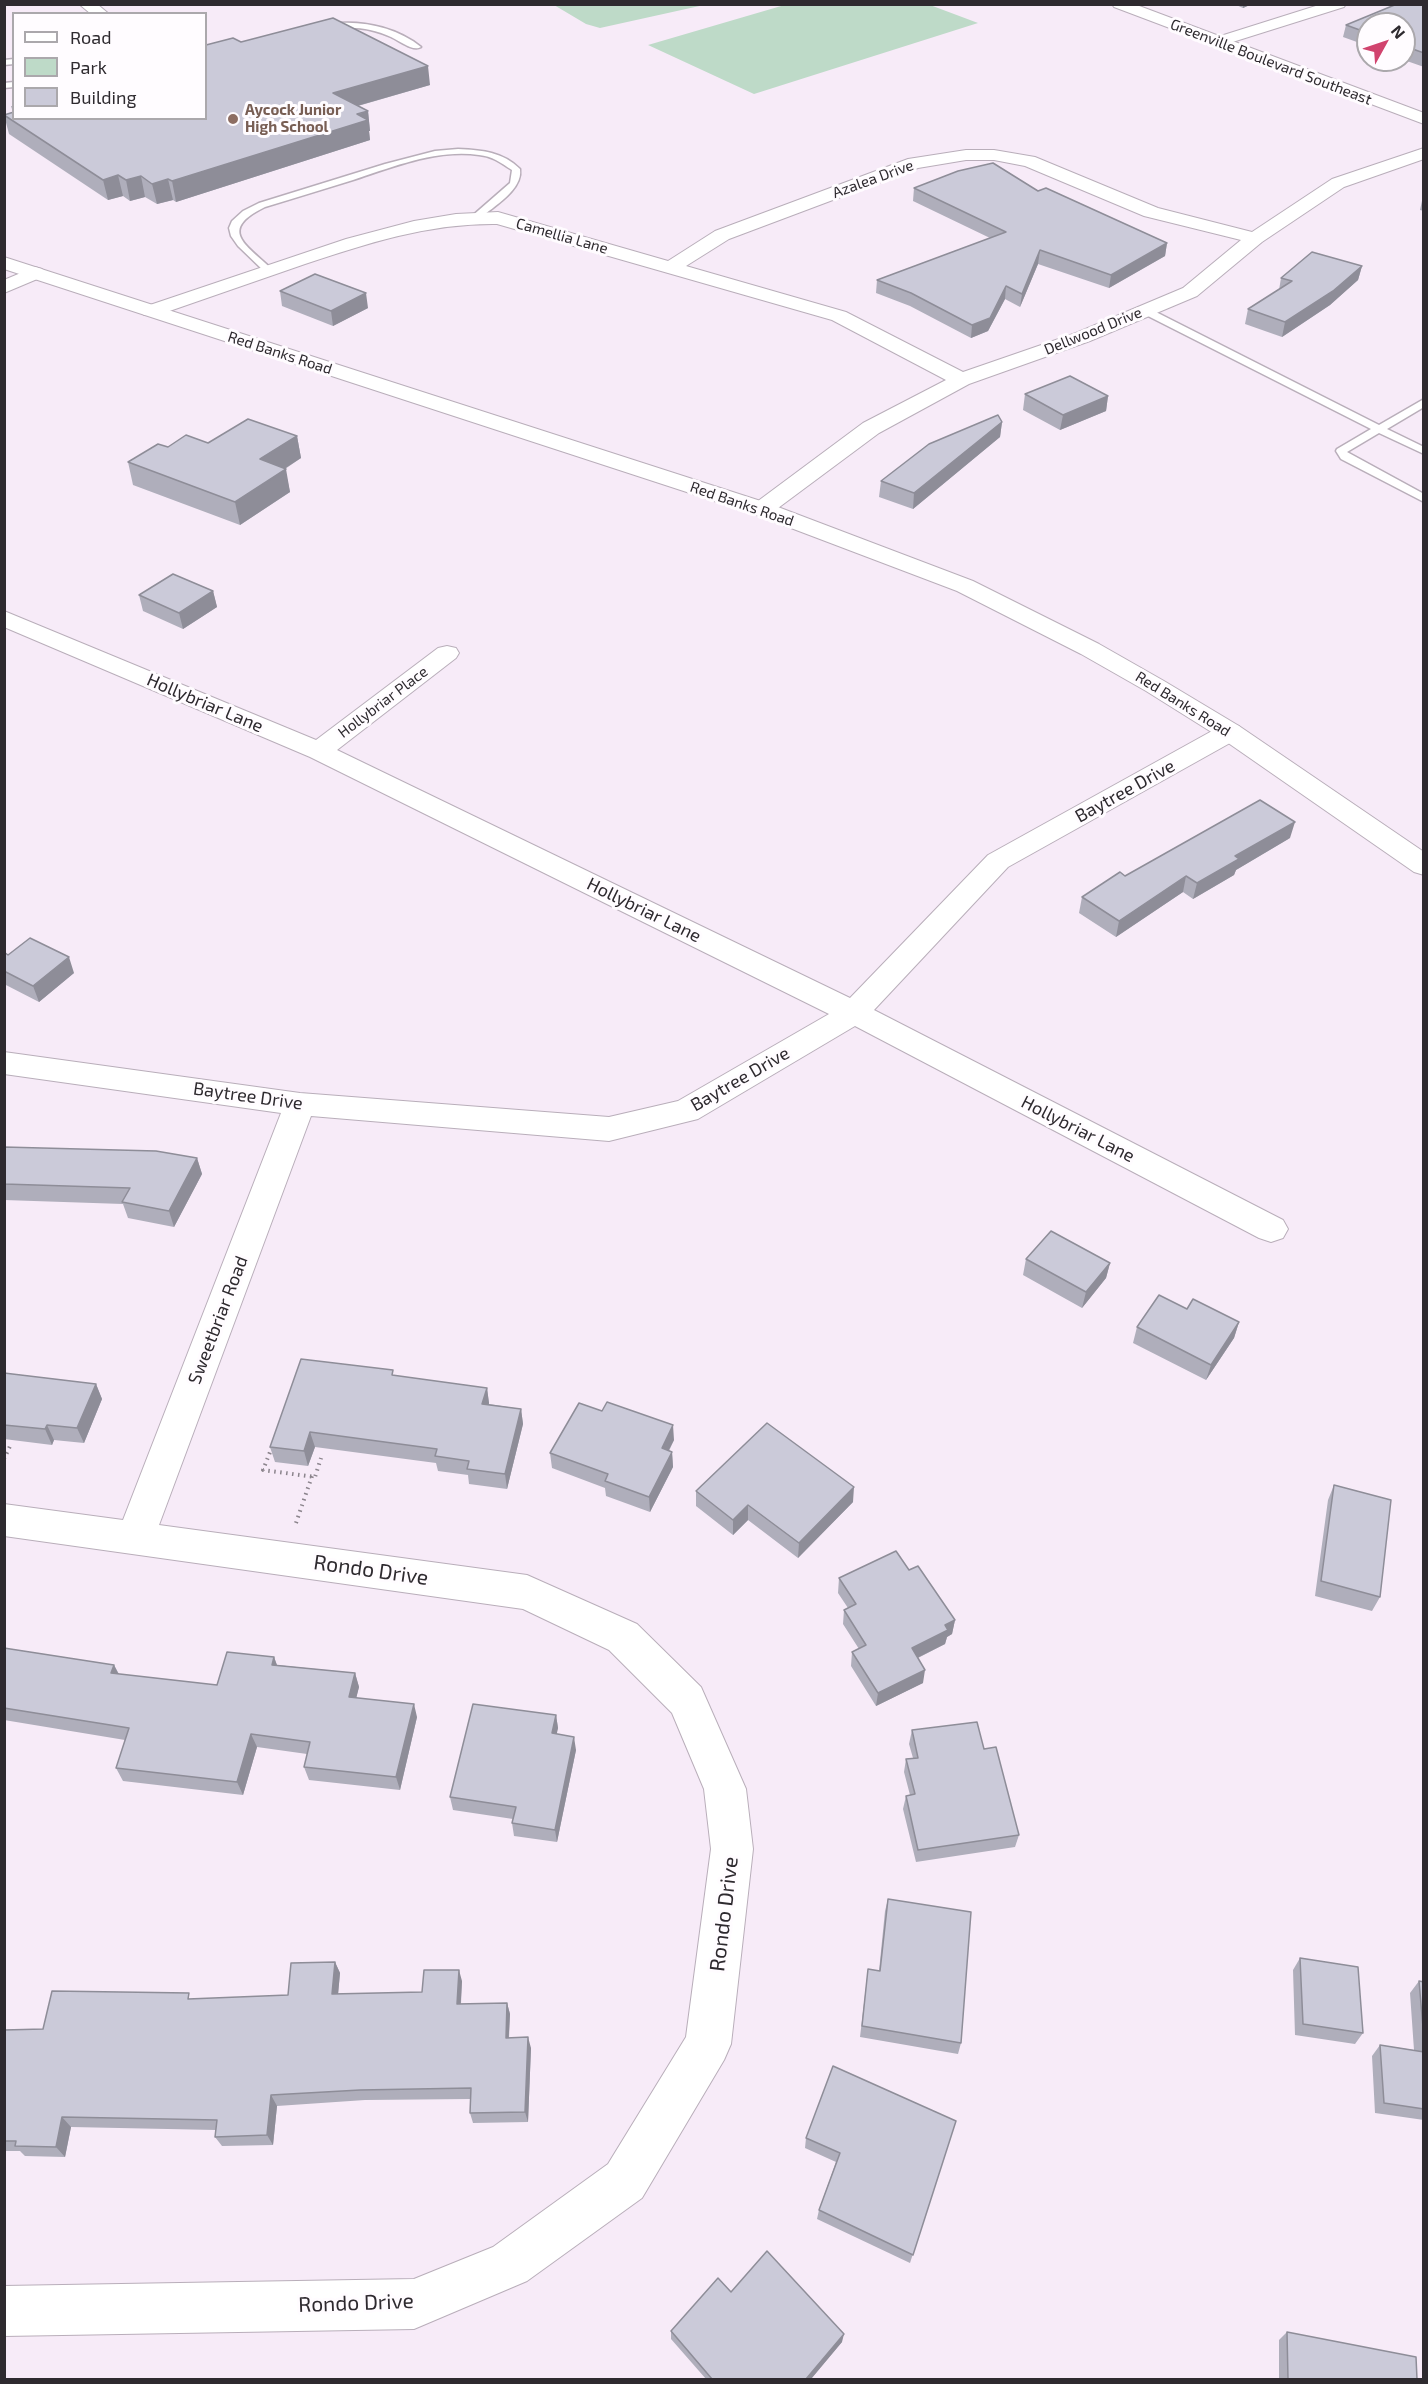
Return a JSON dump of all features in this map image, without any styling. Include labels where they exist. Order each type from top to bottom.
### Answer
[{"type":"main road","points":[[86,4],[99,12]]},
{"type":"main road","name":"Greenville Boulevard Southeast","points":[[1119,4],[1424,119]]},
{"type":"main road","points":[[1217,42],[1339,4]]},
{"type":"main road","name":"Dellwood Drive","points":[[762,509],[871,428],[962,380],[1083,337],[1190,292],[1255,238],[1338,183],[1424,153]]},
{"type":"main road","name":"Azalea Drive","points":[[672,267],[722,235],[914,163],[966,155],[994,155],[1029,161],[1151,212],[1255,238]]},
{"type":"main road","name":"Camellia Lane","points":[[151,311],[374,237],[429,224],[476,217],[498,218],[839,316],[962,380]]},
{"type":"main road","name":"Red Banks Road","points":[[4,263],[762,509],[964,586],[1090,649],[1230,732],[1424,866]]},
{"type":"main road","points":[[4,287],[34,273]]},
{"type":"main road","name":"Hollybriar Lane","points":[[9,625],[319,751],[854,1013],[1271,1229]]},
{"type":"main road","name":"Hollybriar Place","points":[[319,751],[447,653]]},
{"type":"main road","name":"Baytree Drive","points":[[4,1063],[300,1104],[609,1129],[687,1111],[854,1013],[998,861],[1230,732]]},
{"type":"main road","name":"Sweetbriar Road","points":[[135,1537],[300,1104]]},
{"type":"main road","name":"Rondo Drive","points":[[4,1520],[527,1592],[623,1636],[687,1701],[725,1789],[732,1849],[708,2044],[625,2181],[510,2264],[414,2304],[4,2311]]},
{"type":"lane","points":[[315,31],[358,24],[381,28],[417,47]]},
{"type":"lane","points":[[269,271],[234,236],[233,226],[239,218],[268,203],[422,156],[452,151],[470,152],[501,159],[516,168],[517,177],[514,183],[476,217]]},
{"type":"lane","points":[[1146,311],[1424,451]]},
{"type":"lane","points":[[1424,402],[1344,447],[1341,454],[1424,499]]},
{"type":"path","points":[[274,1441],[263,1470],[315,1477],[321,1458]]},
{"type":"path","points":[[4,1459],[11,1444]]},
{"type":"path","points":[[284,1558],[312,1476]]},
{"type":"green space","points":[[788,4],[930,5],[978,23],[754,94],[648,45]]},
{"type":"green space","points":[[554,5],[704,5],[600,28],[586,24]]},
{"type":"building","points":[[1397,4],[1424,4],[1424,53],[1416,50],[1416,12],[1378,12]]},
{"type":"building","points":[[333,18],[428,66],[333,93],[368,111],[357,114],[368,120],[172,181],[168,179],[152,184],[141,176],[126,180],[118,175],[103,180],[4,115],[12,113],[12,120],[207,120],[207,45],[233,38],[241,42]]},
{"type":"building","points":[[1356,21],[1356,29],[1346,25]]},
{"type":"building","points":[[993,163],[1038,191],[1046,188],[1167,243],[1111,275],[1040,250],[1022,294],[1006,286],[990,318],[972,325],[911,293],[877,280],[1006,232],[914,188],[958,171]]},
{"type":"building","points":[[1312,252],[1362,266],[1333,291],[1285,322],[1248,309],[1292,281],[1281,278]]},
{"type":"building","points":[[315,274],[366,293],[331,311],[280,291]]},
{"type":"building","points":[[1070,376],[1108,396],[1063,415],[1025,394]]},
{"type":"building","points":[[998,415],[1002,422],[914,493],[881,481],[929,444]]},
{"type":"building","points":[[248,419],[297,436],[260,459],[286,469],[235,502],[128,462],[158,444],[168,447],[186,435],[208,443]]},
{"type":"building","points":[[173,574],[213,591],[179,613],[139,595]]},
{"type":"building","points":[[1260,800],[1295,822],[1235,856],[1239,859],[1197,883],[1186,876],[1119,921],[1082,897],[1120,872],[1125,876]]},
{"type":"building","points":[[30,938],[69,957],[33,986],[4,971],[4,952],[8,955]]},
{"type":"building","points":[[4,1147],[156,1151],[197,1158],[169,1211],[122,1202],[130,1188],[4,1184]]},
{"type":"building","points":[[1051,1231],[1110,1263],[1086,1292],[1026,1259]]},
{"type":"building","points":[[1159,1295],[1187,1309],[1193,1299],[1239,1322],[1211,1365],[1137,1327]]},
{"type":"building","points":[[301,1359],[393,1370],[392,1375],[487,1388],[482,1404],[521,1409],[505,1474],[467,1469],[469,1461],[435,1456],[437,1449],[310,1432],[304,1451],[270,1447]]},
{"type":"building","points":[[4,1373],[96,1384],[77,1428],[47,1425],[45,1429],[4,1425]]},
{"type":"building","points":[[607,1402],[673,1425],[662,1448],[672,1452],[649,1497],[605,1481],[608,1474],[550,1453],[579,1403],[602,1411]]},
{"type":"building","points":[[767,1423],[854,1487],[799,1543],[748,1505],[733,1520],[696,1491]]},
{"type":"building","points":[[1334,1485],[1391,1500],[1380,1597],[1321,1581]]},
{"type":"building","points":[[896,1551],[909,1570],[918,1566],[955,1620],[945,1625],[948,1630],[912,1648],[925,1670],[878,1693],[852,1652],[866,1645],[844,1610],[856,1604],[839,1578]]},
{"type":"building","points":[[4,1648],[114,1665],[111,1673],[217,1685],[227,1652],[274,1657],[272,1665],[355,1673],[349,1697],[414,1704],[396,1777],[304,1767],[310,1742],[251,1734],[237,1782],[116,1768],[129,1728],[4,1708]]},
{"type":"building","points":[[473,1704],[556,1715],[552,1733],[574,1737],[555,1830],[512,1823],[516,1807],[450,1797]]},
{"type":"building","points":[[977,1722],[984,1749],[996,1747],[1019,1835],[918,1850],[906,1796],[915,1794],[906,1759],[918,1758],[912,1730]]},
{"type":"building","points":[[888,1899],[971,1912],[961,2043],[862,2026],[868,1969],[880,1971]]},
{"type":"building","points":[[1300,1958],[1358,1967],[1363,2033],[1303,2024]]},
{"type":"building","points":[[335,1962],[332,1994],[422,1992],[424,1970],[459,1970],[457,2004],[507,2003],[506,2038],[528,2037],[525,2112],[470,2113],[471,2088],[360,2090],[271,2095],[267,2135],[215,2137],[217,2120],[62,2117],[56,2147],[15,2146],[16,2141],[4,2141],[4,2030],[43,2029],[52,1991],[189,1993],[188,1999],[288,1995],[291,1963]]},
{"type":"building","points":[[1419,1981],[1424,1982],[1424,2039]]},
{"type":"building","points":[[1380,2045],[1424,2052],[1424,2109],[1384,2103]]},
{"type":"building","points":[[833,2066],[956,2121],[913,2255],[819,2210],[840,2153],[806,2138]]},
{"type":"building","points":[[767,2251],[844,2334],[806,2379],[712,2379],[671,2331],[718,2278],[731,2292]]},
{"type":"building","points":[[1287,2332],[1416,2357],[1417,2379],[1288,2379]]},
{"type":"place","name":"Aycock Junior High School","points":[[233,119]]}]
